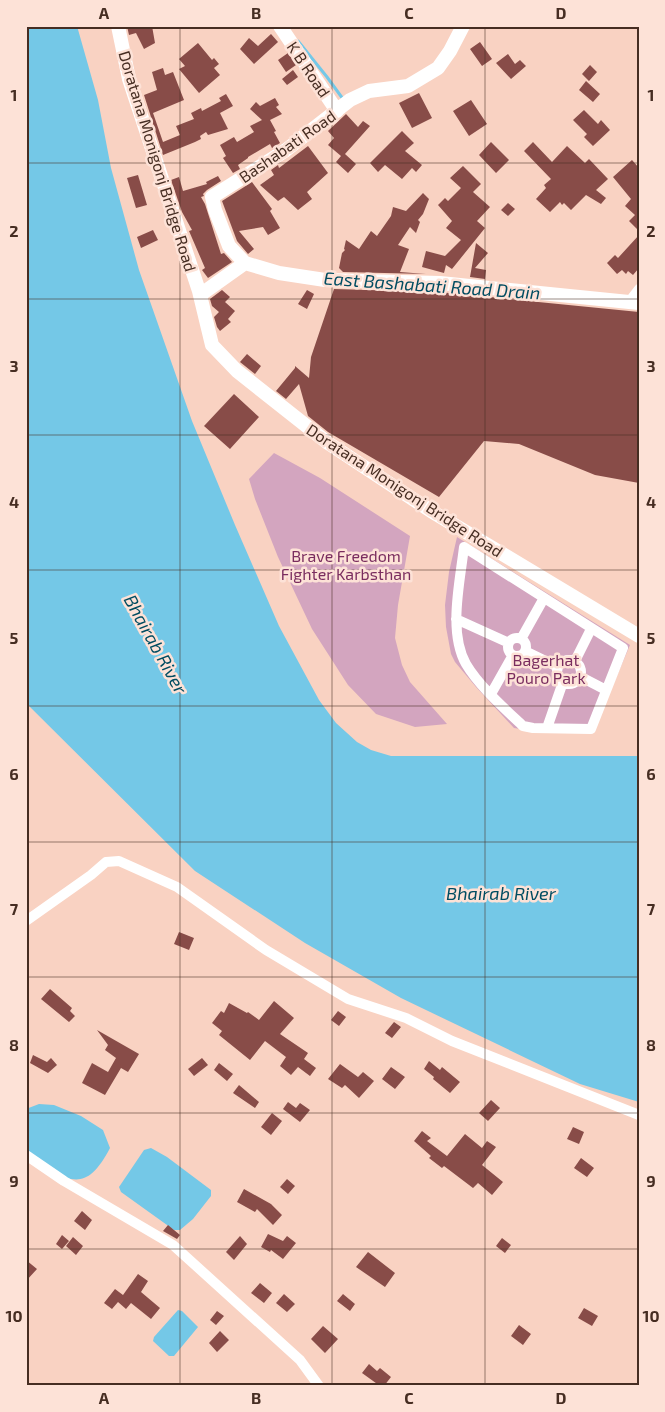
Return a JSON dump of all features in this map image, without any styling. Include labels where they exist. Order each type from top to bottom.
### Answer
[{"type":"street","name":"Doratana Monigonj Bridge Road","points":[[118,26],[129,79],[200,295],[212,345],[238,371],[328,444],[431,511],[639,636]]},
{"type":"street","name":"K B Road","points":[[280,26],[337,111]]},
{"type":"street","name":"Bashabati Road","points":[[245,263],[229,246],[212,197],[286,150],[350,100],[369,91],[408,86],[438,68],[462,26]]},
{"type":"street","points":[[200,295],[245,263],[279,273],[326,280],[440,283],[634,303],[639,289]]},
{"type":"street","points":[[464,547],[623,648],[591,729],[522,726],[491,694],[466,663],[459,645],[456,619],[464,547]]},
{"type":"street","points":[[521,639],[544,598]]},
{"type":"street","points":[[456,619],[509,643]]},
{"type":"street","points":[[575,661],[591,629]]},
{"type":"street","points":[[514,638],[521,639],[526,644],[525,651],[519,656],[512,655],[508,650],[509,643],[514,638]]},
{"type":"street","points":[[525,651],[558,667]]},
{"type":"street","points":[[491,694],[512,655]]},
{"type":"street","points":[[564,661],[575,661],[581,668],[581,677],[575,683],[567,684],[558,676],[558,667],[564,661]]},
{"type":"street","points":[[581,677],[606,690]]},
{"type":"street","points":[[547,728],[563,682]]},
{"type":"street","points":[[26,921],[106,862],[119,861],[177,887],[266,950],[348,999],[406,1018],[452,1041],[639,1115]]},
{"type":"street","points":[[26,1155],[64,1181],[173,1245],[300,1360],[319,1386]]},
{"type":"green space","name":"Brave Freedom Fighter Karbsthan","points":[[274,453],[320,478],[410,536],[398,605],[395,638],[402,665],[410,682],[447,724],[415,727],[376,714],[348,685],[312,629],[278,557],[249,479]]},
{"type":"green space","name":"Bagerhat Pouro Park","points":[[457,537],[630,645],[593,732],[546,733],[514,728],[455,662],[451,654],[446,627],[445,605],[449,572]]},
{"type":"water","name":"Bhairab River","points":[[26,26],[77,26],[98,100],[111,168],[139,270],[192,421],[279,626],[319,700],[336,723],[357,742],[371,750],[391,756],[639,756],[639,1102],[580,1084],[401,998],[305,943],[195,871],[26,703]]},
{"type":"water","points":[[39,1104],[54,1105],[81,1116],[103,1130],[110,1148],[91,1174],[82,1179],[62,1176],[26,1154],[26,1109]]},
{"type":"water","points":[[151,1148],[167,1157],[211,1190],[211,1196],[193,1219],[180,1230],[174,1230],[121,1192],[119,1187],[144,1150]]},
{"type":"water","points":[[178,1310],[182,1311],[198,1327],[174,1356],[169,1356],[153,1341],[154,1337]]},
{"type":"building","points":[[127,26],[152,26],[155,43],[144,49],[136,33],[129,35]]},
{"type":"building","points":[[271,34],[278,42],[254,64],[240,49],[249,38],[258,46]]},
{"type":"building","points":[[480,42],[492,59],[482,66],[470,49]]},
{"type":"building","points":[[198,43],[212,60],[214,58],[219,64],[214,68],[220,75],[199,93],[179,69],[185,66],[179,59]]},
{"type":"building","points":[[288,53],[296,65],[286,72],[278,60]]},
{"type":"building","points":[[508,54],[515,64],[520,60],[526,66],[511,79],[496,63]]},
{"type":"building","points":[[590,65],[597,72],[589,81],[582,74]]},
{"type":"building","points":[[163,68],[165,75],[173,72],[184,100],[153,113],[163,142],[180,135],[176,126],[194,119],[191,113],[201,108],[202,111],[221,101],[219,98],[226,94],[233,106],[220,113],[228,129],[208,135],[206,132],[200,136],[201,139],[163,155],[144,95],[157,90],[152,72]]},
{"type":"building","points":[[293,70],[298,77],[287,85],[282,79]]},
{"type":"building","points":[[586,81],[600,94],[593,102],[579,90]]},
{"type":"building","points":[[419,93],[432,118],[412,128],[399,103]]},
{"type":"building","points":[[275,98],[279,105],[276,107],[282,114],[270,120],[280,143],[272,148],[270,144],[248,157],[238,165],[240,169],[233,173],[223,158],[226,156],[220,145],[234,137],[237,142],[254,132],[250,126],[262,120],[250,109],[256,102],[260,106]]},
{"type":"building","points":[[471,100],[487,124],[469,136],[453,111]]},
{"type":"building","points":[[584,110],[598,124],[601,120],[610,130],[593,146],[584,137],[587,134],[573,120]]},
{"type":"building","points":[[346,114],[358,127],[363,121],[370,126],[345,154],[356,164],[348,173],[336,162],[341,156],[328,145],[334,138],[328,131]]},
{"type":"building","points":[[402,131],[414,143],[405,151],[422,165],[416,172],[412,168],[402,179],[385,165],[378,172],[370,163]]},
{"type":"building","points":[[491,142],[509,160],[496,173],[479,155]]},
{"type":"building","points":[[533,142],[552,162],[567,146],[585,163],[589,159],[608,179],[596,190],[606,198],[601,204],[586,195],[571,210],[564,203],[562,205],[560,202],[550,212],[536,199],[546,188],[544,185],[551,179],[524,151]]},
{"type":"building","points":[[308,146],[328,173],[307,192],[312,199],[298,210],[284,197],[278,201],[260,185],[274,175],[271,170],[278,165],[279,168]]},
{"type":"building","points":[[632,160],[639,168],[639,231],[629,221],[635,215],[625,206],[631,199],[613,177]]},
{"type":"building","points":[[463,166],[481,184],[473,192],[490,207],[477,221],[485,228],[452,269],[446,265],[444,273],[422,267],[426,251],[445,256],[461,240],[446,228],[452,221],[438,205],[445,198],[448,201],[461,188],[450,178]]},
{"type":"building","points":[[138,175],[147,205],[136,208],[127,178]]},
{"type":"building","points":[[218,176],[221,181],[207,190],[203,194],[204,196],[201,197],[221,254],[224,253],[232,262],[208,278],[202,270],[205,268],[189,231],[192,230],[182,212],[171,180],[179,177],[183,191],[207,184],[206,182]]},
{"type":"building","points":[[252,182],[272,209],[270,211],[280,228],[268,235],[263,227],[239,231],[254,249],[248,254],[237,241],[222,201]]},
{"type":"building","points":[[423,193],[429,199],[423,214],[418,220],[420,222],[416,233],[410,227],[398,245],[409,249],[400,272],[426,274],[343,272],[339,268],[346,240],[359,249],[371,231],[377,236],[391,216],[393,207],[406,211]]},
{"type":"building","points":[[508,203],[515,209],[508,216],[501,210]]},
{"type":"building","points":[[153,230],[158,240],[141,248],[137,237]]},
{"type":"building","points":[[639,235],[639,268],[633,275],[628,271],[626,274],[622,270],[617,274],[607,263],[615,255],[618,258]]},
{"type":"building","points":[[476,243],[488,253],[475,268],[486,270],[485,279],[470,277]]},
{"type":"building","points":[[334,289],[439,292],[639,312],[639,483],[595,475],[519,444],[484,441],[439,497],[328,432],[308,416],[299,384],[286,399],[276,391],[295,366],[309,378],[311,357]]},
{"type":"building","points":[[222,290],[230,297],[225,302],[235,311],[228,319],[231,322],[220,331],[214,317],[219,312],[212,306],[210,299]]},
{"type":"building","points":[[307,290],[314,294],[307,309],[298,304]]},
{"type":"building","points":[[247,354],[261,366],[255,374],[240,362]]},
{"type":"building","points":[[234,394],[259,417],[230,449],[204,426]]},
{"type":"building","points":[[179,932],[194,938],[189,950],[174,944]]},
{"type":"building","points":[[50,989],[72,1008],[70,1011],[75,1016],[69,1022],[41,999]]},
{"type":"building","points":[[274,1001],[294,1018],[280,1034],[308,1053],[304,1059],[316,1068],[310,1076],[298,1067],[291,1075],[280,1066],[286,1057],[265,1041],[250,1060],[219,1035],[222,1031],[212,1023],[221,1011],[224,1013],[229,1003],[248,1012],[259,1020]]},
{"type":"building","points":[[338,1011],[346,1017],[339,1026],[331,1020]]},
{"type":"building","points":[[394,1022],[401,1027],[392,1038],[385,1033]]},
{"type":"building","points":[[97,1030],[139,1054],[128,1072],[121,1068],[105,1095],[82,1083],[92,1063],[108,1072],[116,1058],[105,1050],[108,1045]]},
{"type":"building","points":[[33,1055],[47,1062],[51,1058],[57,1065],[48,1073],[30,1063]]},
{"type":"building","points":[[202,1058],[208,1065],[194,1076],[188,1069]]},
{"type":"building","points":[[429,1061],[440,1070],[442,1067],[460,1082],[450,1093],[424,1069]]},
{"type":"building","points":[[219,1063],[233,1074],[227,1081],[214,1070]]},
{"type":"building","points":[[340,1064],[358,1077],[363,1072],[374,1081],[359,1098],[345,1085],[342,1088],[328,1079]]},
{"type":"building","points":[[391,1067],[405,1077],[395,1089],[382,1079]]},
{"type":"building","points":[[239,1085],[259,1102],[255,1108],[233,1093]]},
{"type":"building","points":[[491,1100],[500,1108],[488,1121],[479,1113]]},
{"type":"building","points":[[288,1102],[296,1108],[300,1103],[310,1110],[300,1122],[283,1109]]},
{"type":"building","points":[[272,1113],[282,1121],[271,1135],[261,1127]]},
{"type":"building","points":[[573,1127],[584,1132],[579,1144],[567,1139]]},
{"type":"building","points":[[422,1131],[431,1138],[427,1141],[447,1156],[465,1134],[482,1148],[487,1141],[496,1147],[482,1165],[503,1182],[492,1195],[478,1183],[473,1188],[444,1166],[442,1168],[429,1158],[431,1156],[414,1141]]},
{"type":"building","points":[[581,1158],[594,1168],[587,1177],[574,1168]]},
{"type":"building","points":[[287,1179],[295,1186],[288,1194],[280,1187]]},
{"type":"building","points":[[244,1189],[271,1204],[282,1215],[273,1225],[257,1209],[255,1212],[237,1202]]},
{"type":"building","points":[[82,1211],[92,1220],[85,1230],[74,1221]]},
{"type":"building","points":[[168,1225],[180,1235],[177,1239],[163,1231]]},
{"type":"building","points":[[268,1234],[283,1241],[287,1236],[296,1243],[283,1259],[271,1250],[270,1252],[261,1247]]},
{"type":"building","points":[[62,1235],[69,1241],[62,1249],[56,1244]]},
{"type":"building","points":[[240,1236],[247,1244],[234,1260],[226,1252]]},
{"type":"building","points":[[73,1237],[83,1246],[76,1255],[66,1246]]},
{"type":"building","points":[[502,1238],[511,1245],[505,1253],[496,1246]]},
{"type":"building","points":[[368,1252],[395,1273],[385,1287],[356,1267]]},
{"type":"building","points":[[26,1260],[37,1269],[26,1281]]},
{"type":"building","points":[[138,1274],[148,1281],[141,1292],[160,1308],[151,1319],[131,1303],[126,1309],[118,1302],[112,1309],[104,1303],[115,1289],[123,1295]]},
{"type":"building","points":[[260,1283],[272,1293],[264,1303],[251,1293]]},
{"type":"building","points":[[284,1294],[295,1304],[287,1312],[276,1303]]},
{"type":"building","points":[[343,1294],[355,1304],[350,1311],[337,1301]]},
{"type":"building","points":[[584,1308],[598,1316],[592,1326],[578,1318]]},
{"type":"building","points":[[217,1311],[224,1316],[216,1325],[210,1320]]},
{"type":"building","points":[[519,1325],[531,1334],[523,1345],[511,1336]]},
{"type":"building","points":[[323,1326],[338,1339],[325,1353],[311,1339]]},
{"type":"building","points":[[220,1331],[229,1340],[217,1352],[209,1343]]},
{"type":"building","points":[[369,1364],[377,1371],[380,1368],[391,1377],[384,1386],[380,1386],[362,1373]]},
{"type":"waterway","points":[[298,41],[343,99]]},
{"type":"water label","name":"East Bashabati Road Drain","points":[[432,285]]}]
